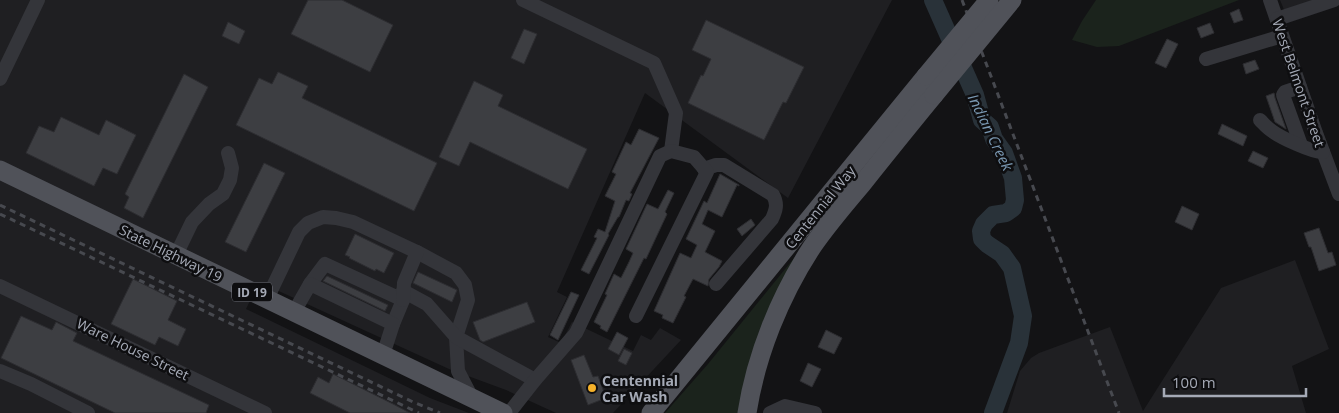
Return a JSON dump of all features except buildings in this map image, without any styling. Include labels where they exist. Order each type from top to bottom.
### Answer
[{"type":"main road","name":"Centennial Way","points":[[651,413],[989,0]]},
{"type":"main road","name":"Centennial Way","points":[[747,413],[761,355],[778,309],[812,247],[1012,0]]},
{"type":"main road","name":"State Highway 19","points":[[0,170],[503,413]]},
{"type":"main road","points":[[640,413],[743,289],[765,274]]},
{"type":"street","points":[[0,79],[38,0]]},
{"type":"street","points":[[522,0],[654,63],[676,113],[671,151]]},
{"type":"street","name":"West Belmont Street","points":[[1270,0],[1339,194]]},
{"type":"street","points":[[1277,19],[1334,0]]},
{"type":"street","points":[[1206,59],[1282,36]]},
{"type":"street","points":[[1300,87],[1285,92],[1283,95],[1301,145]]},
{"type":"street","points":[[1260,120],[1272,131],[1315,152],[1323,152]]},
{"type":"street","points":[[509,413],[576,333],[660,156],[671,151],[694,157],[706,172],[636,316]]},
{"type":"street","points":[[176,255],[192,222],[209,204],[223,194],[230,180],[232,168],[228,153]]},
{"type":"street","points":[[704,169],[716,165],[724,165],[773,194],[777,208],[772,219],[716,284]]},
{"type":"street","points":[[267,299],[299,232],[308,223],[323,217],[353,222],[417,252],[456,273],[465,285],[468,300],[456,338],[458,370],[472,398]]},
{"type":"street","points":[[383,355],[403,295],[404,282],[417,252]]},
{"type":"street","points":[[294,312],[310,284],[326,264],[426,304],[456,338],[535,380]]},
{"type":"street","points":[[310,284],[393,324]]},
{"type":"street","name":"Ware House Street","points":[[0,286],[265,413]]},
{"type":"street","points":[[0,371],[31,384],[88,413]]},
{"type":"street","points":[[770,413],[785,406],[815,413]]},
{"type":"shaded area","points":[[0,0],[892,0],[788,198],[645,93],[557,292],[567,297],[548,337],[561,343],[572,322],[633,351],[641,335],[651,340],[660,328],[681,340],[613,413],[556,413],[506,390],[449,369],[259,282],[246,309],[430,398],[469,413],[0,413]]},
{"type":"shaded area","points":[[1096,0],[1239,0],[1119,46],[1097,47],[1072,40]]},
{"type":"shaded area","points":[[1280,0],[1317,0],[1285,12]]},
{"type":"shaded area","points":[[803,247],[739,413],[665,413],[708,364]]},
{"type":"shaded area","points":[[1295,260],[1329,349],[1292,366],[1306,413],[1007,413],[1020,371],[1031,358],[1039,353],[1110,327],[1143,411],[1221,288]]},
{"type":"waterway","name":"Indian Creek","points":[[933,0],[975,95],[982,120],[990,127],[994,139],[1004,153],[1013,178],[1015,200],[1013,208],[1006,213],[993,215],[984,224],[981,231],[982,239],[1002,254],[1012,268],[1023,316],[1019,343],[993,413]]},
{"type":"railway","points":[[962,0],[1119,413]]},
{"type":"railway","points":[[0,205],[413,402],[440,413]]},
{"type":"railway","points":[[0,214],[419,413]]},
{"type":"place","name":"Centennial Car Wash","points":[[592,388]]}]
